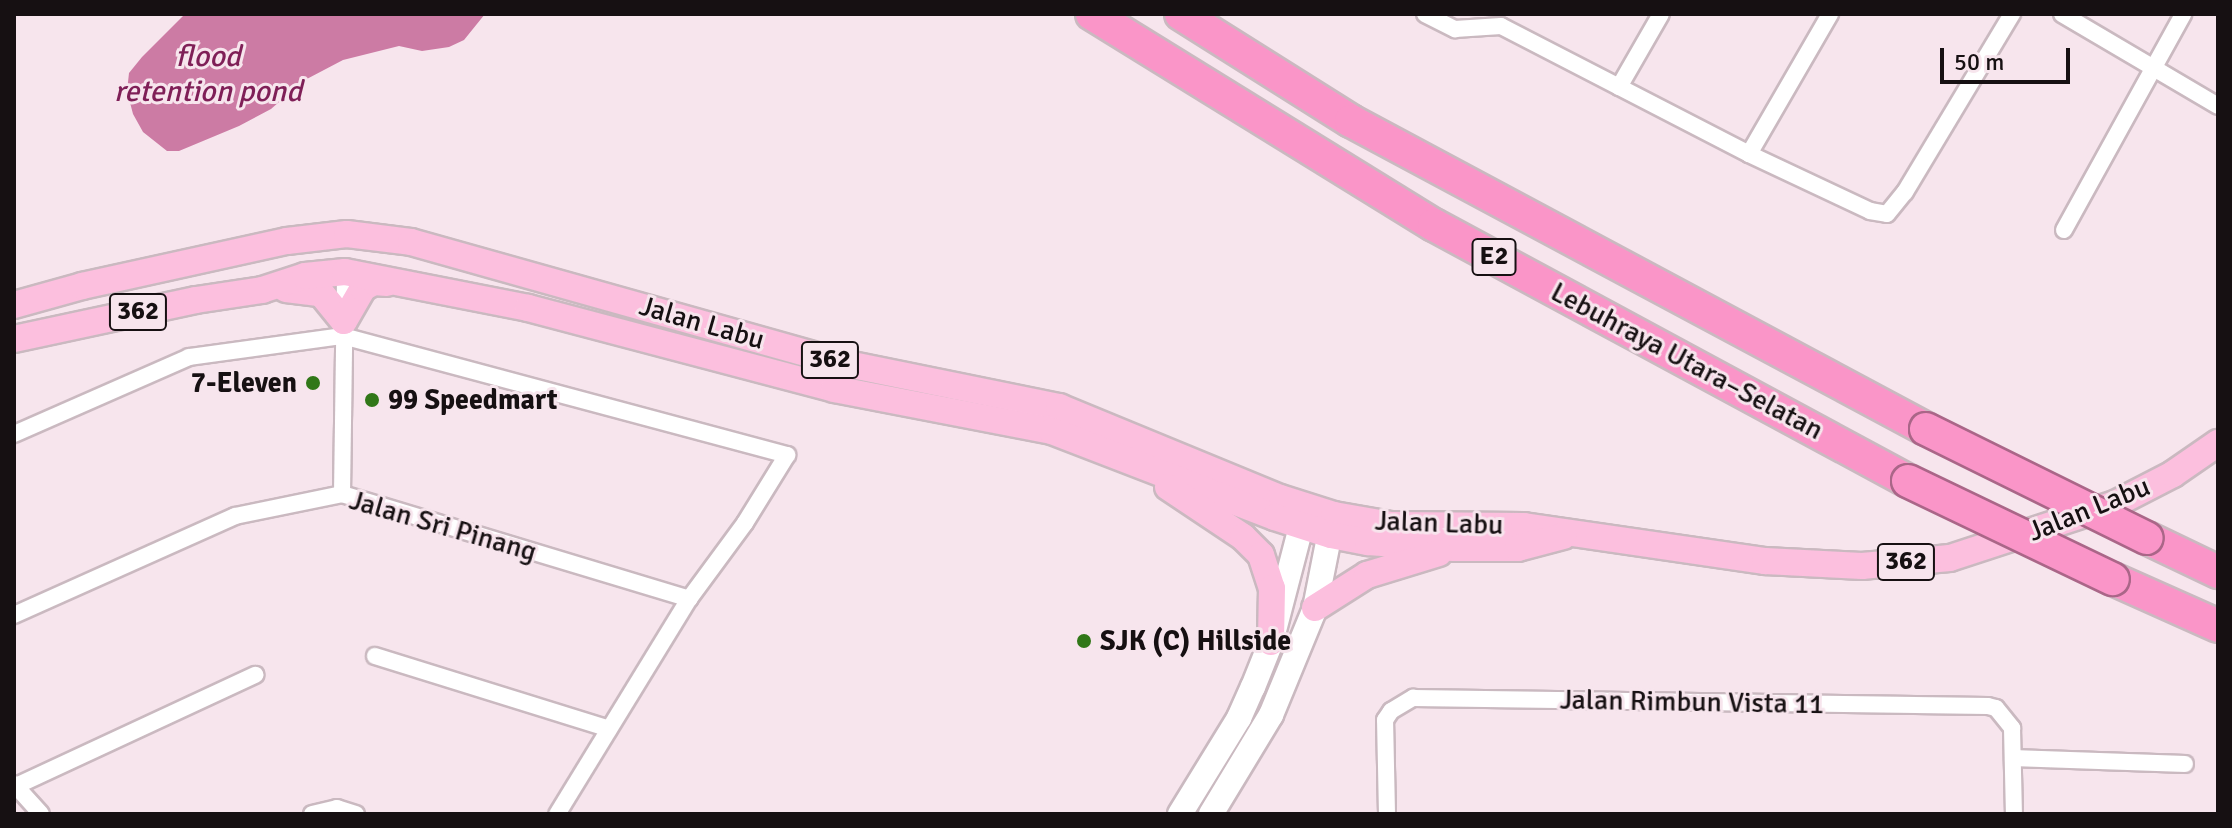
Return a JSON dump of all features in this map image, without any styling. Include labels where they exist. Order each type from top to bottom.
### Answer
[{"type":"highway","name":"Lebuhraya Utara–Selatan","points":[[1092,14],[1434,225],[1908,481],[2218,626]]},
{"type":"highway","name":"Lebuhraya Utara–Selatan","points":[[1181,14],[1351,121],[1926,429],[2218,572]]},
{"type":"main road","name":"Jalan Labu","points":[[14,305],[82,286],[287,241],[347,234],[411,242],[838,362],[1059,407],[1304,516]]},
{"type":"main road","points":[[287,241],[318,246],[340,256],[345,272]]},
{"type":"main road","name":"Jalan Labu","points":[[14,339],[196,300],[262,290],[305,276],[345,272],[528,308],[834,389],[1052,431],[1122,458],[1332,525],[1368,542],[1454,548],[1518,548],[1570,534]]},
{"type":"main road","points":[[343,329],[355,296],[374,282],[410,287]]},
{"type":"main road","points":[[262,290],[299,288],[321,293],[343,329]]},
{"type":"main road","name":"Jalan Labu","points":[[1332,525],[1524,526],[1673,545],[1765,561],[1862,566],[1950,558],[2115,504],[2173,474],[2218,443]]},
{"type":"main road","points":[[1122,458],[1243,537],[1261,555],[1272,588],[1271,642]]},
{"type":"main road","points":[[1315,608],[1367,575],[1454,548]]},
{"type":"street","points":[[1425,14],[1455,29],[1488,20],[1749,154],[1870,211],[1887,214],[1905,192],[2012,14]]},
{"type":"street","points":[[1619,87],[1661,14]]},
{"type":"street","points":[[1749,154],[1830,14]]},
{"type":"street","points":[[2062,14],[2218,106]]},
{"type":"street","points":[[2064,230],[2183,14]]},
{"type":"street","points":[[342,494],[345,272]]},
{"type":"street","points":[[14,434],[189,357],[343,329],[787,455],[745,523],[689,599],[557,814]]},
{"type":"street","name":"Jalan Sri Pinang","points":[[14,615],[235,516],[342,494],[689,599]]},
{"type":"street","points":[[1180,814],[1239,718],[1271,642],[1304,516]]},
{"type":"street","points":[[1211,814],[1271,715],[1315,608],[1332,525]]},
{"type":"street","points":[[375,656],[609,729]]},
{"type":"street","points":[[41,814],[15,785],[255,675]]},
{"type":"street","name":"Jalan Rimbun Vista 11","points":[[1387,814],[1383,730],[1391,711],[1413,698],[1996,708],[2012,728],[2013,758]]},
{"type":"street","points":[[2014,814],[2013,758],[2185,764]]},
{"type":"street","points":[[312,814],[337,808],[356,814]]},
{"type":"water","name":"flood retention pond","points":[[185,14],[485,14],[464,40],[449,47],[422,51],[399,46],[343,60],[303,81],[271,109],[239,126],[179,151],[167,151],[143,132],[133,114],[127,91],[129,73]]},
{"type":"place","name":"7-Eleven","points":[[313,383]]},
{"type":"place","name":"99 Speedmart","points":[[372,400]]},
{"type":"place","name":"SJK (C) Hillside","points":[[1084,641]]}]
